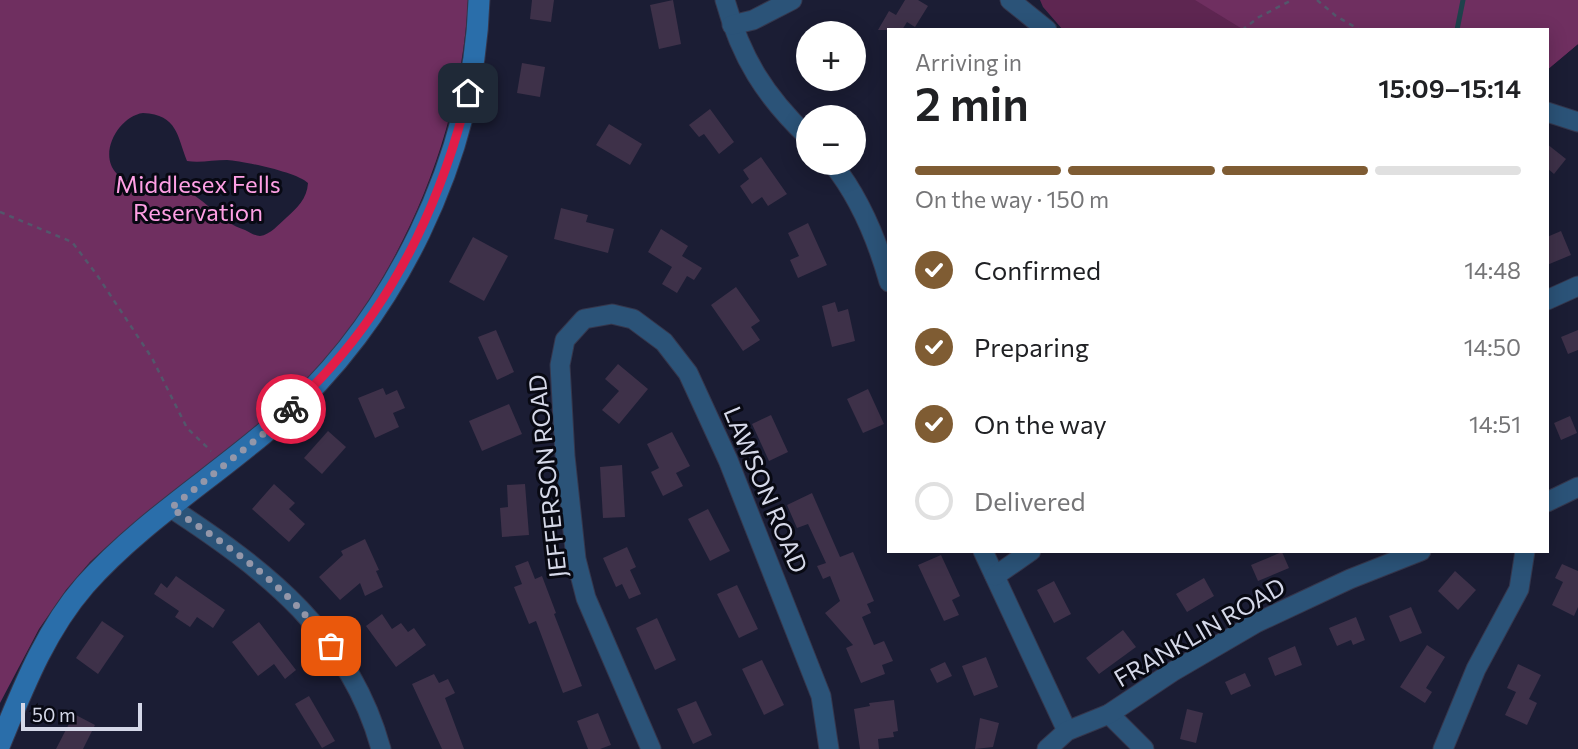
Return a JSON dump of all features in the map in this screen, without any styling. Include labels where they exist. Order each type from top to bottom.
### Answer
[{"type":"main road","points":[[0,744],[24,685],[55,625],[85,585],[127,545],[278,422],[332,366],[378,306],[411,252],[439,189],[459,132],[472,74],[479,0]]},
{"type":"street","points":[[724,0],[741,50],[758,80],[796,126]]},
{"type":"street","points":[[732,25],[753,20],[792,0]]},
{"type":"street","points":[[1015,2],[1045,28]]},
{"type":"street","points":[[1549,113],[1578,122]]},
{"type":"street","points":[[840,175],[864,214],[887,276]]},
{"type":"street","points":[[1549,299],[1578,286]]},
{"type":"street","name":"LAWSON ROAD","points":[[584,319],[612,314],[632,320],[664,342],[688,373],[728,460],[821,696],[829,749]]},
{"type":"street","name":"JEFFERSON ROAD","points":[[584,319],[565,340],[560,365],[565,456],[576,559],[586,598],[651,749]]},
{"type":"street","points":[[1549,501],[1578,487]]},
{"type":"street","points":[[171,508],[273,581],[315,625],[347,667],[372,716],[381,749]]},
{"type":"street","points":[[984,553],[1067,731]]},
{"type":"street","points":[[995,576],[1028,553]]},
{"type":"street","name":"FRANKLIN ROAD","points":[[1047,749],[1067,731],[1109,714],[1172,672],[1256,623],[1350,579],[1416,553]]},
{"type":"street","points":[[1443,749],[1476,669],[1519,589],[1525,553]]},
{"type":"street","points":[[1109,714],[1144,749]]},
{"type":"path","points":[[1245,28],[1292,0]]},
{"type":"path","points":[[1317,0],[1357,28]]},
{"type":"path","points":[[0,212],[72,242],[152,358],[187,428],[204,446],[228,463]]},
{"type":"shaded area","points":[[1040,0],[1578,0],[1578,44],[1549,68],[1549,28],[1061,28]]},
{"type":"green space","name":"Middlesex Fells Reservation","points":[[0,0],[468,0],[462,56],[451,112],[434,168],[412,222],[385,274],[353,323],[317,368],[278,408],[90,562],[66,590],[39,629],[0,703]],"holes":[[[143,113],[170,122],[178,135],[187,161],[227,160],[282,171],[308,183],[304,198],[274,229],[258,236],[228,222],[183,189],[123,179],[111,166],[109,156],[113,137],[119,128],[134,116]]]},
{"type":"green space","points":[[1195,0],[1578,0],[1578,44],[1549,68],[1549,28],[1241,28]]},
{"type":"building","points":[[532,0],[554,0],[551,22],[530,19]]},
{"type":"building","points":[[673,0],[681,44],[659,49],[650,5]]},
{"type":"building","points":[[905,0],[918,0],[928,6],[915,27],[907,22],[903,28],[878,30],[889,11],[896,15]]},
{"type":"building","points":[[522,63],[545,67],[540,97],[517,93]]},
{"type":"building","points":[[710,109],[734,142],[719,154],[704,134],[699,137],[689,125]]},
{"type":"building","points":[[609,124],[642,144],[630,165],[596,145]]},
{"type":"building","points":[[1549,146],[1566,159],[1554,174],[1549,170]]},
{"type":"building","points":[[761,157],[787,194],[768,206],[762,197],[752,204],[740,186],[749,179],[743,170]]},
{"type":"building","points":[[561,208],[588,215],[586,222],[614,229],[608,253],[554,239]]},
{"type":"building","points":[[808,223],[827,265],[798,278],[790,260],[799,256],[788,233]]},
{"type":"building","points":[[661,229],[688,246],[682,256],[702,268],[694,280],[687,276],[677,293],[662,284],[672,267],[648,252]]},
{"type":"building","points":[[1561,231],[1571,255],[1549,264],[1549,236]]},
{"type":"building","points":[[473,237],[508,256],[484,301],[449,282]]},
{"type":"building","points":[[736,287],[760,321],[751,327],[760,340],[743,351],[711,305]]},
{"type":"building","points":[[835,302],[838,312],[848,309],[855,341],[832,347],[822,306]]},
{"type":"building","points":[[496,330],[514,372],[497,380],[478,337]]},
{"type":"building","points":[[1578,330],[1578,350],[1568,354],[1561,337]]},
{"type":"building","points":[[618,364],[648,389],[619,424],[602,410],[619,391],[605,379]]},
{"type":"building","points":[[383,388],[386,395],[397,390],[405,408],[393,413],[399,427],[375,438],[358,398]]},
{"type":"building","points":[[868,389],[884,424],[863,433],[847,399]]},
{"type":"building","points":[[509,404],[522,434],[482,451],[469,421]]},
{"type":"building","points":[[771,415],[788,452],[769,461],[752,424]]},
{"type":"building","points":[[1570,416],[1577,433],[1561,440],[1554,423]]},
{"type":"building","points":[[328,431],[346,447],[322,474],[304,458]]},
{"type":"building","points":[[672,432],[690,466],[676,473],[683,486],[663,496],[651,472],[659,468],[647,444]]},
{"type":"building","points":[[622,465],[625,517],[603,518],[600,467]]},
{"type":"building","points":[[274,484],[295,503],[289,509],[305,524],[289,542],[252,509]]},
{"type":"building","points":[[525,484],[529,535],[502,537],[500,508],[508,507],[507,485]]},
{"type":"building","points":[[812,493],[840,557],[853,552],[874,601],[867,604],[871,613],[862,617],[874,645],[884,641],[893,661],[882,665],[885,674],[861,683],[846,648],[853,645],[825,613],[840,601],[830,576],[823,579],[817,566],[826,563],[808,524],[797,528],[787,505]]},
{"type":"building","points":[[708,509],[730,551],[710,561],[688,519]]},
{"type":"building","points":[[365,539],[379,570],[376,571],[383,587],[365,596],[360,583],[340,600],[319,577],[343,555],[341,551]]},
{"type":"building","points":[[627,547],[636,567],[630,570],[641,594],[629,599],[622,584],[616,587],[603,558]]},
{"type":"building","points":[[1282,553],[1289,568],[1258,581],[1251,565]]},
{"type":"building","points":[[941,555],[960,596],[952,600],[959,615],[944,621],[918,565]]},
{"type":"building","points":[[528,561],[535,579],[542,576],[582,686],[563,693],[536,621],[529,624],[514,587],[522,584],[515,566]]},
{"type":"building","points":[[1562,564],[1578,571],[1578,607],[1574,616],[1552,605],[1563,582],[1555,578]]},
{"type":"building","points":[[1455,571],[1476,590],[1458,610],[1438,591]]},
{"type":"building","points":[[176,576],[225,610],[213,628],[197,617],[190,627],[175,617],[179,611],[154,594],[161,583],[167,588]]},
{"type":"building","points":[[1204,578],[1214,596],[1187,612],[1176,594]]},
{"type":"building","points":[[1054,581],[1071,614],[1054,623],[1037,590]]},
{"type":"building","points":[[737,585],[758,629],[739,638],[717,594]]},
{"type":"building","points":[[1411,607],[1422,633],[1400,642],[1389,616]]},
{"type":"building","points":[[382,614],[392,629],[401,623],[408,632],[414,628],[426,645],[396,667],[366,626]]},
{"type":"building","points":[[1356,617],[1365,640],[1353,645],[1351,640],[1337,646],[1329,628]]},
{"type":"building","points":[[657,618],[676,660],[655,670],[636,628]]},
{"type":"building","points":[[102,621],[124,636],[98,674],[76,658]]},
{"type":"building","points":[[259,622],[296,670],[285,679],[274,664],[258,676],[232,642]]},
{"type":"building","points":[[1123,630],[1136,647],[1099,674],[1086,658]]},
{"type":"building","points":[[1427,645],[1445,657],[1426,688],[1432,692],[1425,703],[1400,687]]},
{"type":"building","points":[[1295,646],[1302,665],[1275,676],[1268,658]]},
{"type":"building","points":[[986,657],[998,687],[974,696],[962,666]]},
{"type":"building","points":[[762,660],[784,705],[764,715],[742,669]]},
{"type":"building","points":[[945,662],[952,676],[937,683],[930,669]]},
{"type":"building","points":[[1518,664],[1541,675],[1529,699],[1537,703],[1527,725],[1505,715],[1516,692],[1507,688]]},
{"type":"building","points":[[1245,673],[1251,686],[1231,695],[1225,682]]},
{"type":"building","points":[[434,674],[439,683],[448,679],[455,693],[445,698],[464,749],[442,749],[412,684]]},
{"type":"building","points":[[309,696],[335,741],[322,748],[295,704]]},
{"type":"building","points":[[894,700],[898,731],[893,732],[894,737],[878,739],[879,749],[860,749],[854,709],[870,706],[869,703]]},
{"type":"building","points":[[696,701],[712,735],[693,744],[677,709]]},
{"type":"building","points":[[1187,709],[1203,713],[1196,743],[1180,739]]},
{"type":"building","points":[[598,713],[611,745],[588,749],[577,721]]},
{"type":"building","points":[[74,714],[95,725],[83,749],[56,749]]},
{"type":"building","points":[[980,718],[999,723],[993,747],[975,749]]},
{"type":"waterway","points":[[1457,28],[1463,0]]},
{"type":"way so far","points":[[291,409],[171,508],[273,581],[331,646]]},
{"type":"route","points":[[291,409],[332,366],[378,306],[411,252],[439,189],[459,132],[468,93]]}]
